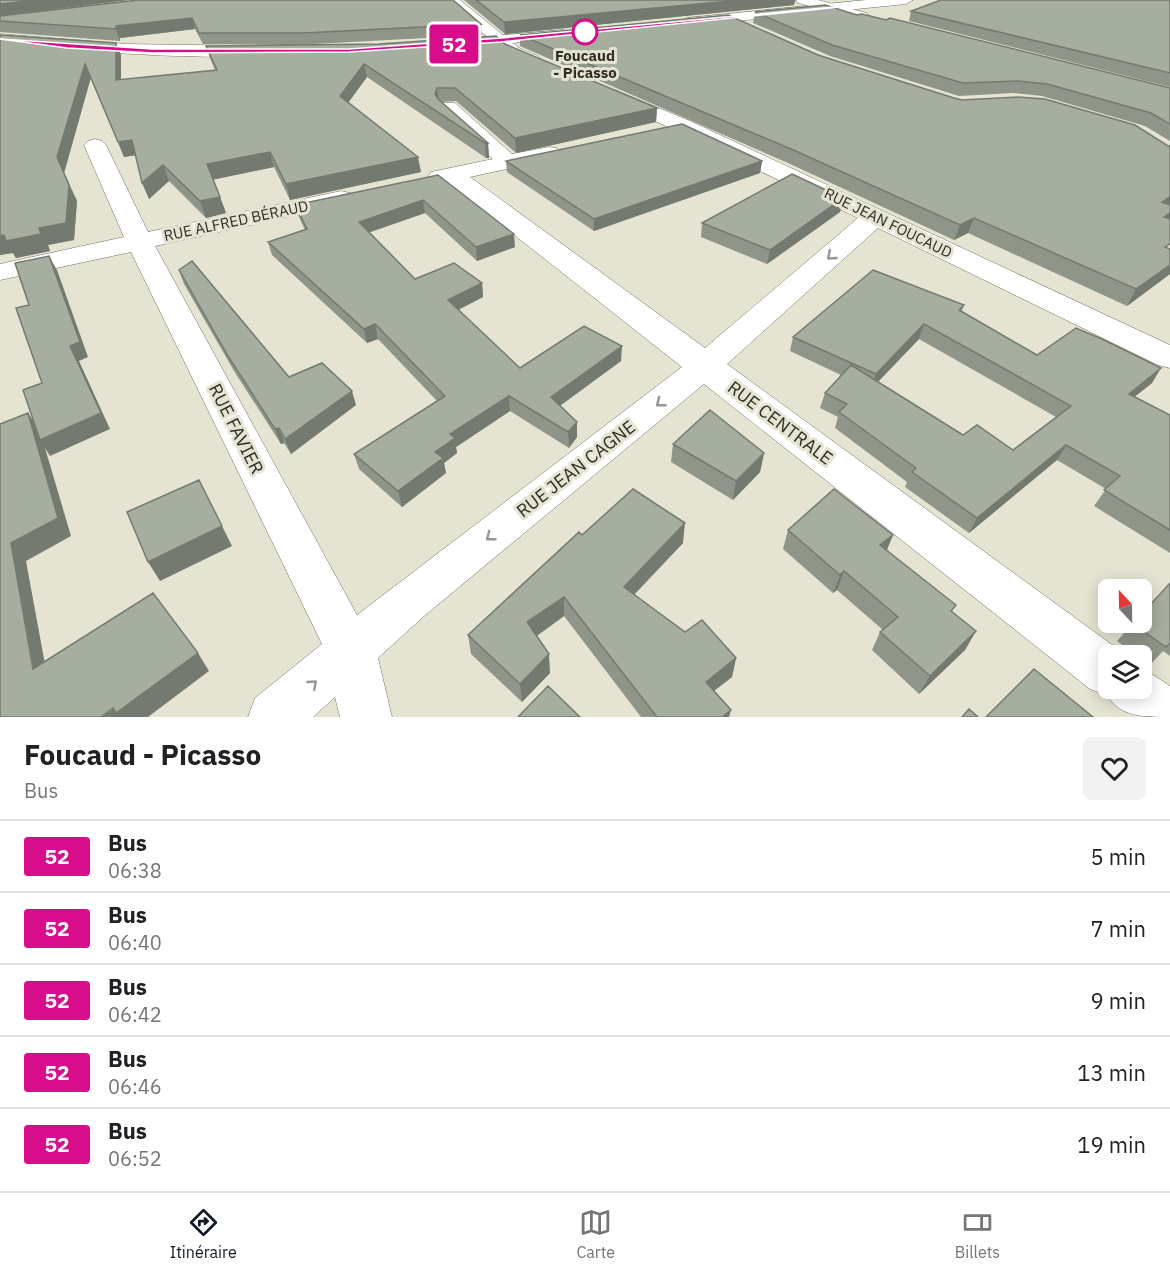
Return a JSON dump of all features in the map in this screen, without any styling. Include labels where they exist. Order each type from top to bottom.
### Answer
[{"type":"street","points":[[452,0],[513,51],[556,69]]},
{"type":"street","points":[[803,0],[876,20]]},
{"type":"street","points":[[671,23],[906,0]]},
{"type":"street","points":[[728,18],[762,33]]},
{"type":"street","points":[[443,45],[580,32]]},
{"type":"street","points":[[0,39],[152,51],[269,51]]},
{"type":"street","name":"RUE JEAN FOUCAUD","points":[[598,88],[683,125],[1170,358]]},
{"type":"street","points":[[448,106],[510,162]]},
{"type":"street","points":[[651,132],[683,125]]},
{"type":"street","name":"RUE FAVIER","points":[[95,145],[140,242],[351,651],[366,717]]},
{"type":"street","points":[[417,182],[569,149]]},
{"type":"street","name":"RUE CENTRALE","points":[[451,174],[1098,664]]},
{"type":"street","name":"RUE ALFRED BÉRAUD","points":[[0,272],[359,194]]},
{"type":"street","name":"RUE JEAN CAGNE","points":[[274,717],[407,602],[705,366],[875,217]]},
{"type":"street","points":[[1144,699],[1168,717]]},
{"type":"building","points":[[0,0],[37,0],[0,4]]},
{"type":"building","points":[[138,0],[453,0],[481,24],[304,33],[199,33],[192,18],[116,26],[116,29],[0,21],[0,16]]},
{"type":"building","points":[[476,0],[741,0],[504,22]]},
{"type":"building","points":[[941,0],[1170,0],[1170,73],[911,11]]},
{"type":"building","points":[[825,5],[857,15],[862,14],[886,20],[890,18],[1170,88],[1170,124],[1151,113],[1047,84],[1018,81],[963,83],[832,45],[755,12]]},
{"type":"building","points":[[728,15],[818,55],[954,98],[962,100],[1018,97],[1045,99],[1135,125],[1170,146],[1170,197],[1162,202],[1170,205],[1170,213],[1164,217],[1170,219],[1170,244],[1165,247],[1170,249],[1170,265],[1136,289],[974,218],[960,225],[791,149],[520,35]]},
{"type":"building","points":[[0,35],[116,43],[116,80],[217,70],[206,46],[379,44],[496,36],[505,44],[657,108],[515,138],[455,88],[437,88],[435,94],[438,99],[488,143],[485,143],[364,64],[340,96],[418,157],[286,184],[270,152],[207,164],[220,197],[200,201],[163,165],[142,183],[132,140],[118,142],[85,64],[57,157],[69,185],[66,223],[39,228],[41,234],[6,241],[4,235],[0,236]]},
{"type":"building","points":[[682,124],[762,161],[594,219],[506,161]]},
{"type":"building","points":[[792,174],[843,198],[770,250],[702,223]]},
{"type":"building","points":[[438,175],[514,234],[476,247],[423,200],[359,222],[415,279],[454,263],[482,283],[448,300],[520,368],[584,326],[622,346],[551,397],[577,422],[568,432],[509,396],[450,434],[455,438],[435,452],[443,458],[398,491],[354,454],[445,396],[375,324],[364,329],[268,242],[307,229],[295,205]]},
{"type":"building","points":[[49,256],[80,342],[70,346],[101,413],[40,440],[23,390],[42,383],[16,308],[29,305],[15,263]]},
{"type":"building","points":[[192,261],[289,377],[322,363],[352,391],[285,439],[279,428],[275,429],[228,356],[179,270]]},
{"type":"building","points":[[873,270],[964,305],[959,310],[1037,355],[1076,328],[1161,368],[1129,394],[1170,415],[1170,530],[1104,490],[1120,476],[1066,445],[977,518],[912,472],[916,468],[839,412],[847,404],[825,393],[851,365],[963,435],[977,425],[1013,450],[1071,406],[924,324],[876,374],[793,337]]},
{"type":"building","points":[[710,410],[764,453],[736,481],[673,444]]},
{"type":"building","points":[[28,413],[58,518],[11,543],[33,669],[153,593],[198,653],[116,713],[113,708],[101,717],[0,717],[0,424]]},
{"type":"building","points":[[199,480],[222,526],[148,562],[127,512]]},
{"type":"building","points":[[633,489],[685,523],[624,587],[685,632],[702,620],[736,658],[706,682],[731,710],[722,717],[657,717],[564,597],[527,622],[549,654],[520,684],[468,635],[579,532],[582,535]]},
{"type":"building","points":[[834,489],[893,535],[880,545],[956,605],[951,611],[976,631],[930,676],[880,632],[898,617],[844,571],[840,575],[788,530]]},
{"type":"building","points":[[1170,583],[1170,643],[1166,647],[1146,633],[1152,633],[1152,603]]},
{"type":"building","points":[[1034,669],[1093,717],[986,717]]},
{"type":"building","points":[[548,686],[580,717],[518,717]]},
{"type":"building","points":[[969,709],[978,717],[962,717]]},
{"type":"bus line","name":"52","points":[[0,39],[152,51],[349,50],[501,40],[906,0]]},
{"type":"place","name":"Foucaud - Picasso","points":[[585,32]]}]
